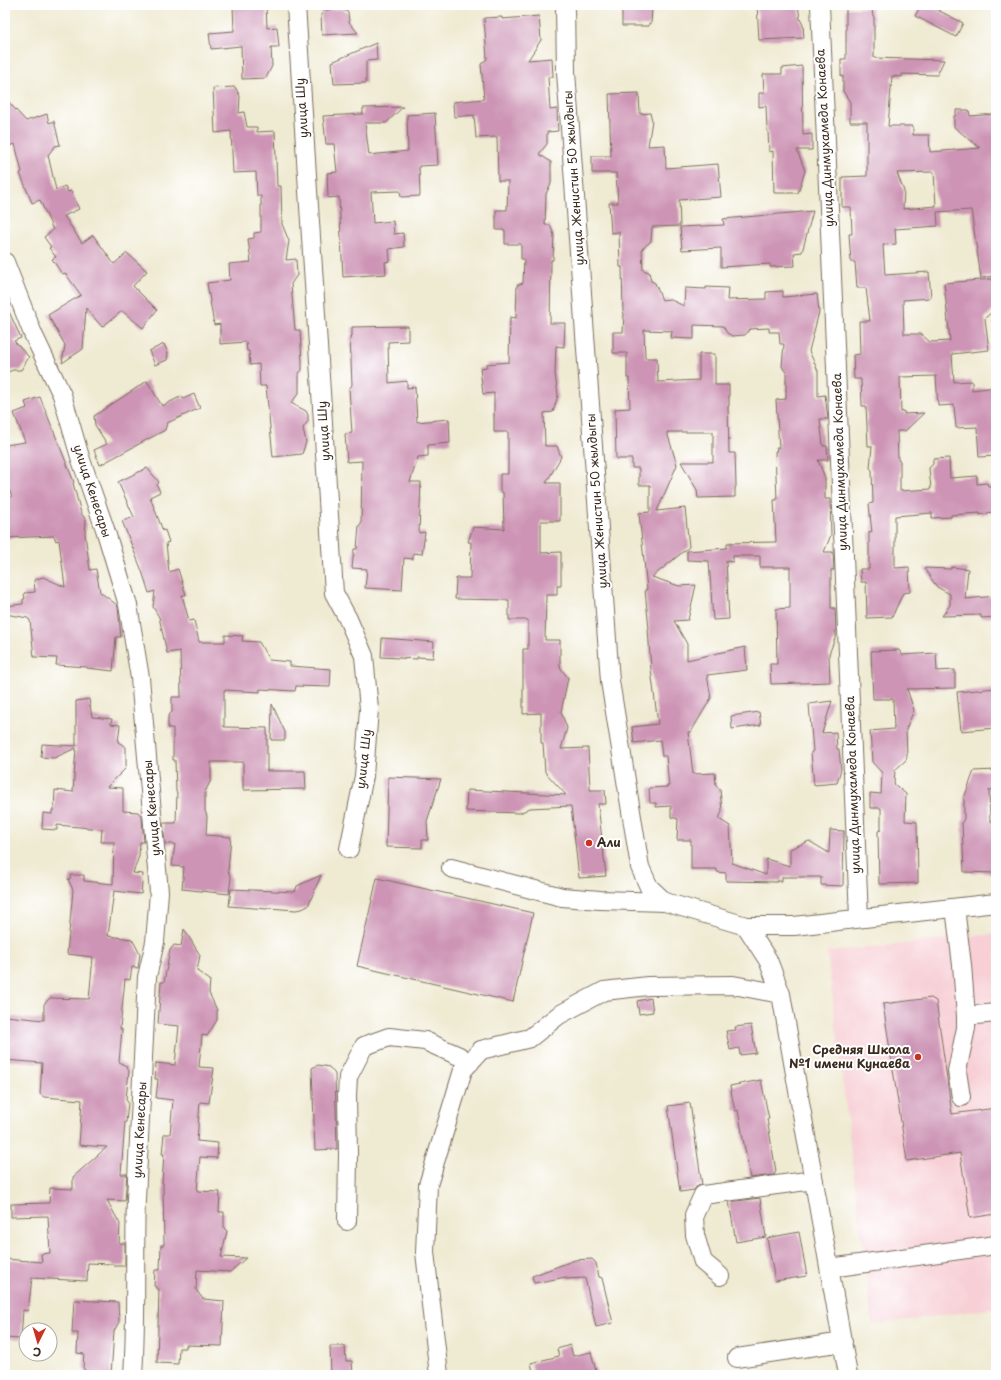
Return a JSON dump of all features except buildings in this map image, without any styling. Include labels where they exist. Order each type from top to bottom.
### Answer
[{"type":"street","name":"улица Шу","points":[[296,5],[334,594],[348,619],[364,656],[369,710],[364,776],[349,849]]},
{"type":"street","name":"улица Женистин 50 жылдыгы","points":[[565,5],[567,80],[610,681],[640,867],[649,887],[665,902],[746,926],[794,926],[996,903]]},
{"type":"street","name":"улица Динмухамеда Конаева","points":[[820,5],[859,918]]},
{"type":"street","name":"улица Кенесары","points":[[5,262],[33,334],[62,396],[128,604],[140,678],[159,892],[155,942],[147,977],[145,1047],[136,1199],[134,1264],[136,1334],[133,1375]]},
{"type":"street","points":[[451,868],[562,897],[665,902]]},
{"type":"street","points":[[955,908],[966,1016],[966,1028],[957,1071],[961,1097]]},
{"type":"street","points":[[746,926],[768,960],[781,994],[848,1375]]},
{"type":"street","points":[[439,1375],[426,1252],[428,1185],[462,1070],[481,1050],[530,1038],[559,1015],[604,991],[648,986],[733,985],[781,994]]},
{"type":"street","points":[[966,1016],[996,1013]]},
{"type":"street","points":[[347,1221],[348,1077],[364,1046],[389,1037],[425,1041],[470,1062]]},
{"type":"street","points":[[720,1276],[703,1262],[696,1235],[694,1215],[703,1195],[814,1180]]},
{"type":"street","points":[[830,1268],[996,1244]]},
{"type":"street","points":[[737,1358],[843,1342]]},
{"type":"shaded area","points":[[996,934],[996,1308],[872,1325],[827,952]]},
{"type":"place","name":"Али","points":[[589,843]]},
{"type":"place","name":"Средняя Школа №1 имени Кунаева","points":[[918,1057]]}]
